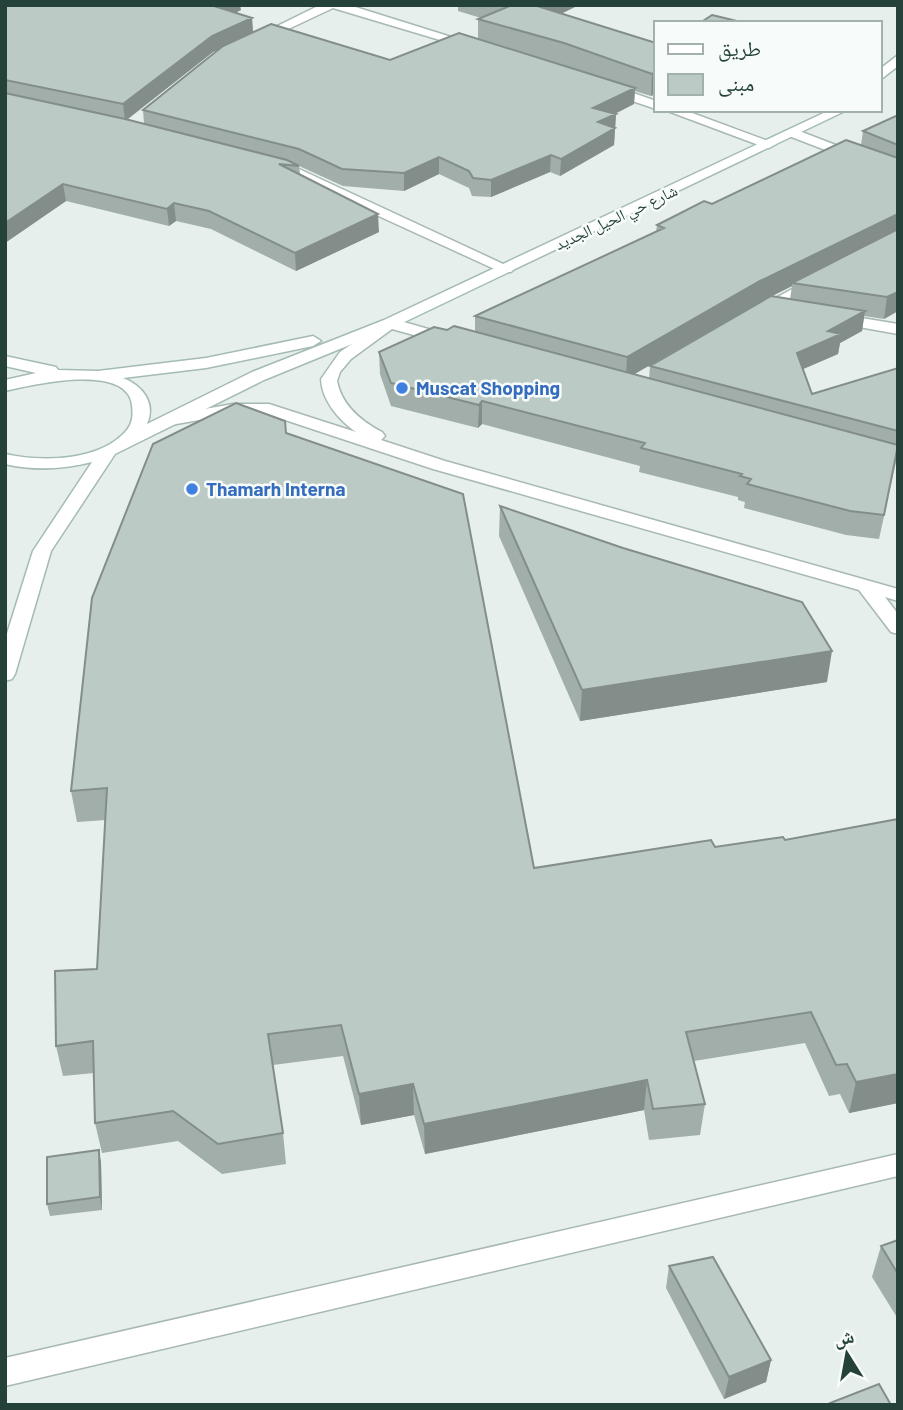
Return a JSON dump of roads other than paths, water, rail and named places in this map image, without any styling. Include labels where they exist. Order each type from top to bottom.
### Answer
[{"type":"street","points":[[244,46],[332,5],[492,51]]},
{"type":"street","points":[[882,74],[898,59]]},
{"type":"street","points":[[595,84],[654,104]]},
{"type":"street","points":[[677,112],[769,144]]},
{"type":"street","name":"شارع حي الحيل الجديد","points":[[390,323],[837,112]]},
{"type":"street","points":[[794,132],[898,174]]},
{"type":"street","points":[[256,162],[294,172],[506,269]]},
{"type":"street","points":[[742,321],[826,276]]},
{"type":"street","points":[[765,307],[792,312]]},
{"type":"street","points":[[818,316],[898,329]]},
{"type":"street","points":[[5,361],[59,373],[99,376],[257,354],[390,323],[469,345]]},
{"type":"street","points":[[5,459],[36,464],[61,464],[114,448],[164,421],[301,357],[390,323]]},
{"type":"street","points":[[390,323],[335,367],[329,379],[331,393],[340,408],[360,428],[439,465]]},
{"type":"street","points":[[5,386],[35,376],[59,373]]},
{"type":"street","points":[[5,674],[42,551],[114,448],[134,432],[142,418],[142,404],[134,392],[119,382],[99,376]]},
{"type":"street","points":[[164,421],[233,409],[269,409],[439,465],[868,589],[898,595]]},
{"type":"street","points":[[868,589],[898,628]]},
{"type":"street","points":[[5,1372],[898,1166]]},
{"type":"place","name":"Muscat Shopping","points":[[402,388]]},
{"type":"place","name":"Thamarh Interna","points":[[192,489]]}]
